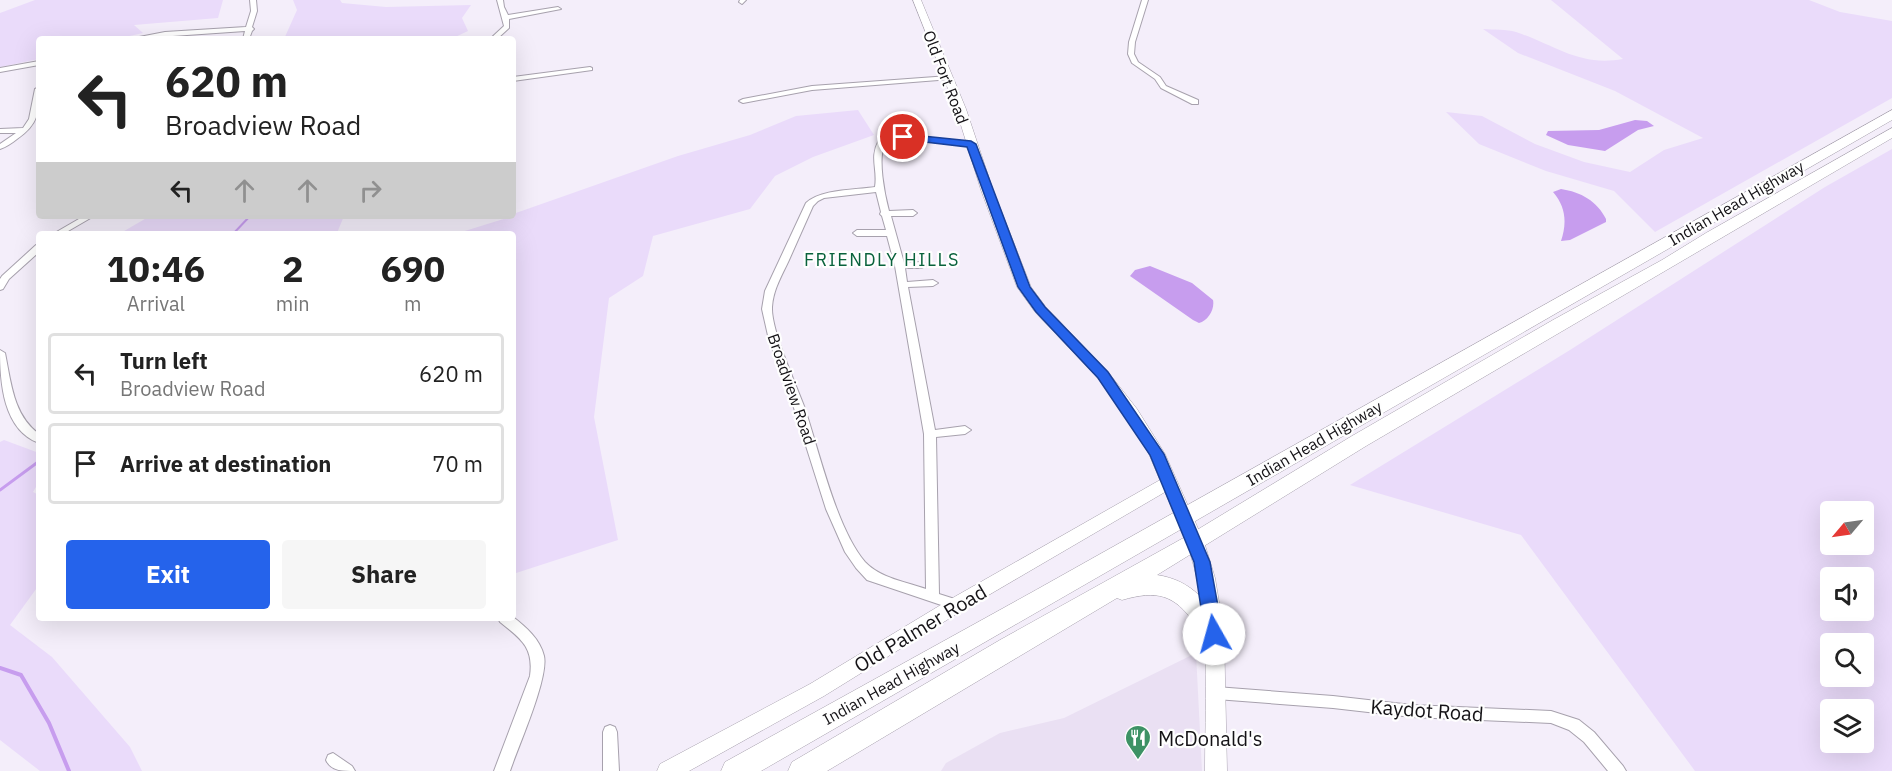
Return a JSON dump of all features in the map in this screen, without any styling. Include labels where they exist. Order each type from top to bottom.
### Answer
[{"type":"highway","name":"Indian Head Highway","points":[[735,771],[1046,597],[1892,114]]},
{"type":"highway","name":"Indian Head Highway","points":[[802,771],[1195,542],[1359,441],[1559,324],[1668,264],[1722,230],[1892,132]]},
{"type":"highway","points":[[1077,609],[1125,589],[1156,584],[1171,587],[1184,594],[1202,611],[1214,634]]},
{"type":"main road","name":"Old Fort Road","points":[[917,0],[949,78],[1024,287],[1040,309],[1103,375],[1119,396],[1157,454],[1185,516],[1206,578],[1214,634],[1216,771]]},
{"type":"main road","name":"Old Palmer Road","points":[[668,771],[816,690],[956,605],[1170,482]]},
{"type":"street","points":[[248,36],[254,11],[253,0]]},
{"type":"street","points":[[496,36],[507,27],[507,17],[499,5],[500,0]]},
{"type":"street","points":[[1145,0],[1132,42],[1131,54],[1135,63],[1158,78],[1163,87],[1195,102]]},
{"type":"street","points":[[507,17],[558,9]]},
{"type":"street","points":[[153,36],[251,29]]},
{"type":"street","points":[[0,70],[36,64]]},
{"type":"street","points":[[516,79],[590,69]]},
{"type":"street","points":[[743,102],[812,88],[949,78]]},
{"type":"street","points":[[0,147],[27,130],[34,118],[36,106]]},
{"type":"street","points":[[0,131],[27,130]]},
{"type":"street","points":[[933,598],[930,434],[900,266],[879,189],[881,181],[876,154],[879,147],[887,140],[903,137],[971,144]]},
{"type":"street","name":"Broadview Road","points":[[879,189],[823,196],[812,201],[803,214],[770,291],[767,309],[769,323],[838,522],[853,556],[872,576],[956,605]]},
{"type":"street","points":[[884,214],[913,213]]},
{"type":"street","points":[[62,231],[84,219]]},
{"type":"street","points":[[857,233],[890,233]]},
{"type":"street","points":[[0,287],[12,271],[36,250]]},
{"type":"street","points":[[900,266],[922,265]]},
{"type":"street","points":[[903,285],[933,283]]},
{"type":"street","points":[[0,353],[16,420],[28,433],[36,437]]},
{"type":"street","points":[[930,434],[965,430]]},
{"type":"street","points":[[502,771],[537,676],[539,663],[536,647],[509,621]]},
{"type":"street","name":"Kaydot Road","points":[[1216,693],[1412,711],[1551,717],[1574,725],[1589,737],[1618,771]]},
{"type":"street","points":[[610,732],[611,771]]},
{"type":"street","points":[[333,760],[347,771]]},
{"type":"shaded area","points":[[35,0],[223,0],[218,18],[134,25],[143,33],[130,36],[36,36],[36,60],[0,67],[0,13]]},
{"type":"shaded area","points":[[293,0],[340,0],[342,3],[386,7],[471,5],[462,18],[468,31],[457,36],[285,36],[297,10]]},
{"type":"shaded area","points":[[1551,0],[1809,0],[1840,12],[1892,21],[1892,98],[1655,232],[1614,191],[1546,171],[1479,144],[1446,112],[1482,116],[1535,144],[1584,162],[1630,172],[1664,150],[1703,138],[1615,91],[1518,53],[1483,29],[1516,32],[1568,53],[1593,60],[1623,59]]},
{"type":"shaded area","points":[[858,110],[874,135],[813,157],[775,176],[750,209],[653,236],[643,276],[609,298],[594,417],[618,540],[516,573],[516,231],[465,231],[503,219],[516,219],[516,213],[678,156],[750,135],[796,116]]},
{"type":"shaded area","points":[[1635,120],[1647,121],[1654,126],[1638,130],[1605,151],[1568,145],[1546,135],[1548,131],[1599,130]]},
{"type":"shaded area","points":[[1892,149],[1892,771],[1695,771],[1521,535],[1350,485],[1570,350],[1825,187]]},
{"type":"shaded area","points":[[1561,189],[1588,198],[1598,207],[1606,222],[1570,240],[1561,241],[1564,215],[1561,203],[1553,192]]},
{"type":"shaded area","points":[[145,219],[343,219],[338,231],[124,231]]},
{"type":"shaded area","points":[[1150,266],[1192,283],[1213,300],[1212,311],[1208,317],[1199,323],[1193,320],[1130,276],[1135,270]]},
{"type":"shaded area","points":[[4,440],[36,452],[36,487],[33,492],[36,494],[36,589],[10,625],[52,657],[130,747],[142,771],[40,771],[0,740],[0,442]]},
{"type":"shaded area","points":[[1196,653],[1202,771],[941,771],[946,763],[1000,733],[1064,718]]},
{"type":"waterway","points":[[236,231],[247,219]]},
{"type":"waterway","points":[[0,490],[36,463]]},
{"type":"waterway","points":[[0,668],[21,675],[49,723],[69,771]]},
{"type":"place","name":"McDonald's","points":[[1138,761]]},
{"type":"district","name":"FRIENDLY HILLS","points":[[882,259]]},
{"type":"route","points":[[903,137],[971,144],[1007,247],[1024,287],[1040,309],[1103,375],[1132,413],[1157,454],[1185,516],[1202,562],[1209,592],[1214,634]]}]
